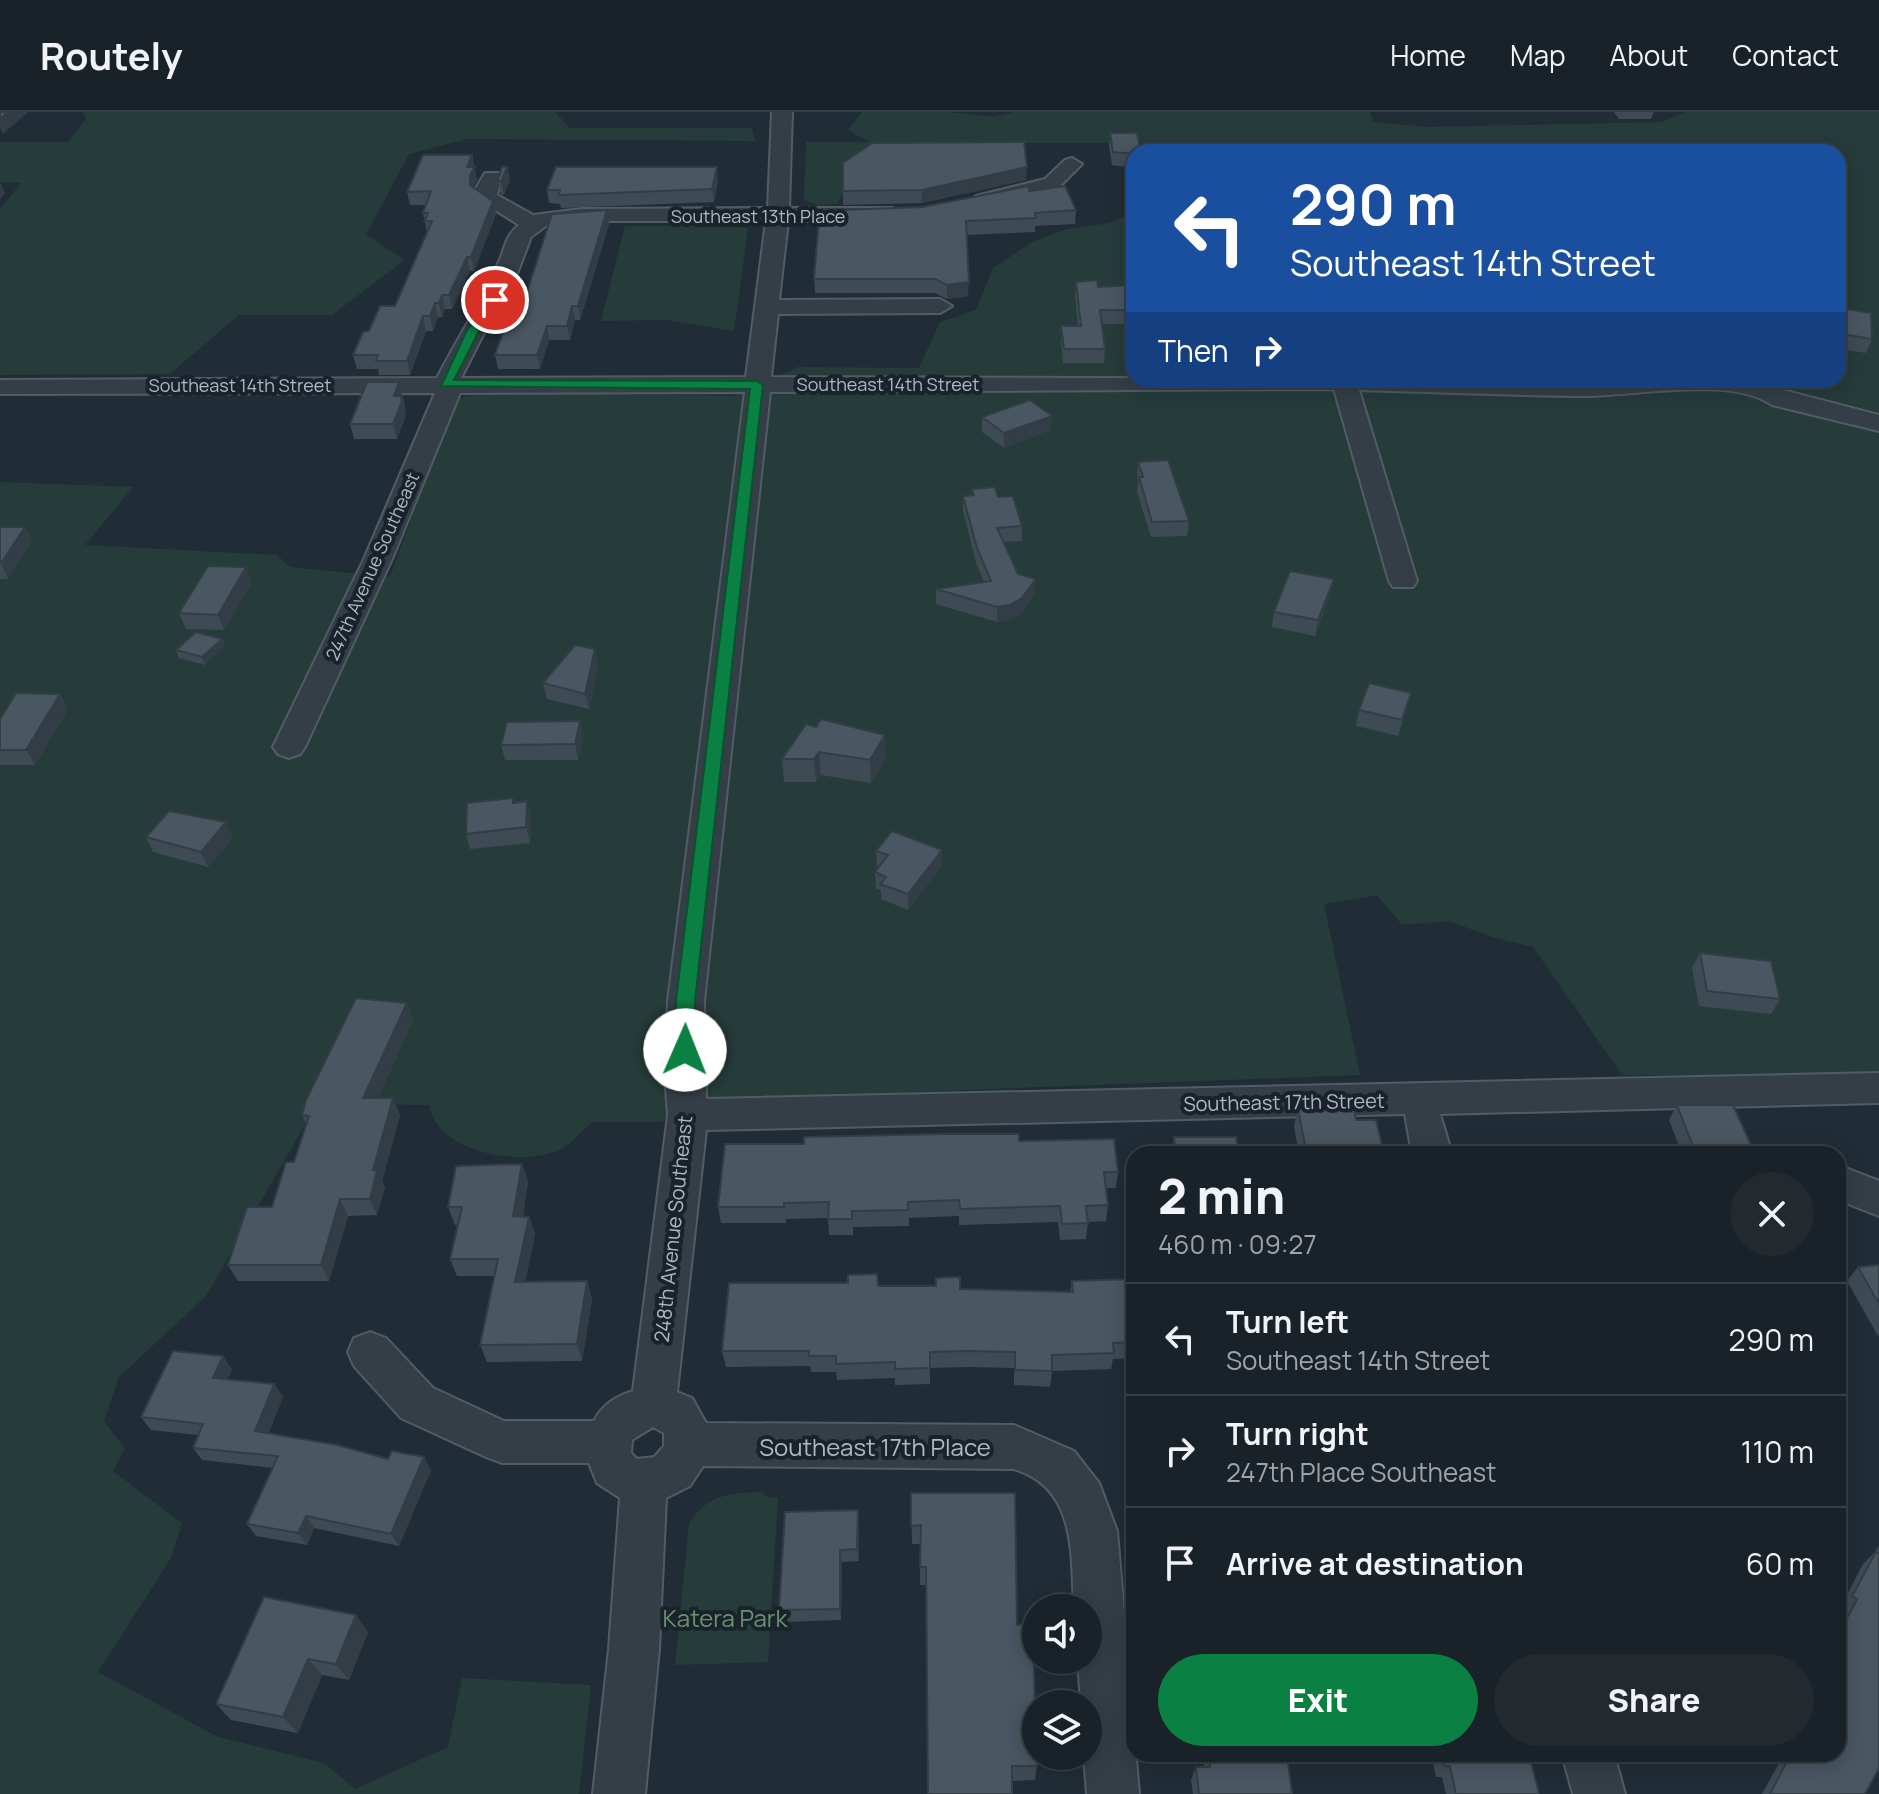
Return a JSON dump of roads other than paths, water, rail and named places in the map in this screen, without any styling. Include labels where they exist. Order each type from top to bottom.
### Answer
[{"type":"street","name":"248th Avenue Southeast","points":[[653,1406],[688,1115],[684,1075],[686,1001],[784,135],[782,112]]},
{"type":"street","points":[[965,204],[1052,183],[1072,164]]},
{"type":"street","points":[[492,177],[486,190],[487,198],[532,224]]},
{"type":"street","name":"Southeast 13th Place","points":[[532,224],[554,217],[581,215],[775,216],[922,212]]},
{"type":"street","name":"247th Avenue Southeast","points":[[289,747],[378,559],[473,330],[495,300],[521,234],[532,224]]},
{"type":"street","points":[[765,307],[940,306]]},
{"type":"street","name":"Southeast 14th Street","points":[[0,387],[1126,383]]},
{"type":"street","points":[[1346,388],[1403,581]]},
{"type":"street","name":"Southeast 14th Street","points":[[1549,388],[1594,388]]},
{"type":"street","name":"Southeast 14th Street","points":[[1755,388],[1768,391],[1781,400],[1879,423]]},
{"type":"street","name":"Southeast 17th Street","points":[[688,1115],[1879,1088]]},
{"type":"street","points":[[1846,1185],[1879,1199]]},
{"type":"street","points":[[370,1352],[417,1403],[502,1442],[607,1442]]},
{"type":"street","points":[[653,1406],[676,1413],[688,1433],[688,1444],[678,1466],[657,1480],[632,1481],[614,1469],[607,1442],[619,1420],[641,1407],[653,1406]]},
{"type":"street","name":"Southeast 17th Place","points":[[688,1444],[1014,1447],[1058,1464],[1086,1503],[1093,1531],[1113,1794]]},
{"type":"street","points":[[619,1794],[634,1649],[644,1482]]},
{"type":"street","points":[[1590,1762],[1599,1794]]},
{"type":"park label","name":"Katera Park","points":[[725,1617]]}]
